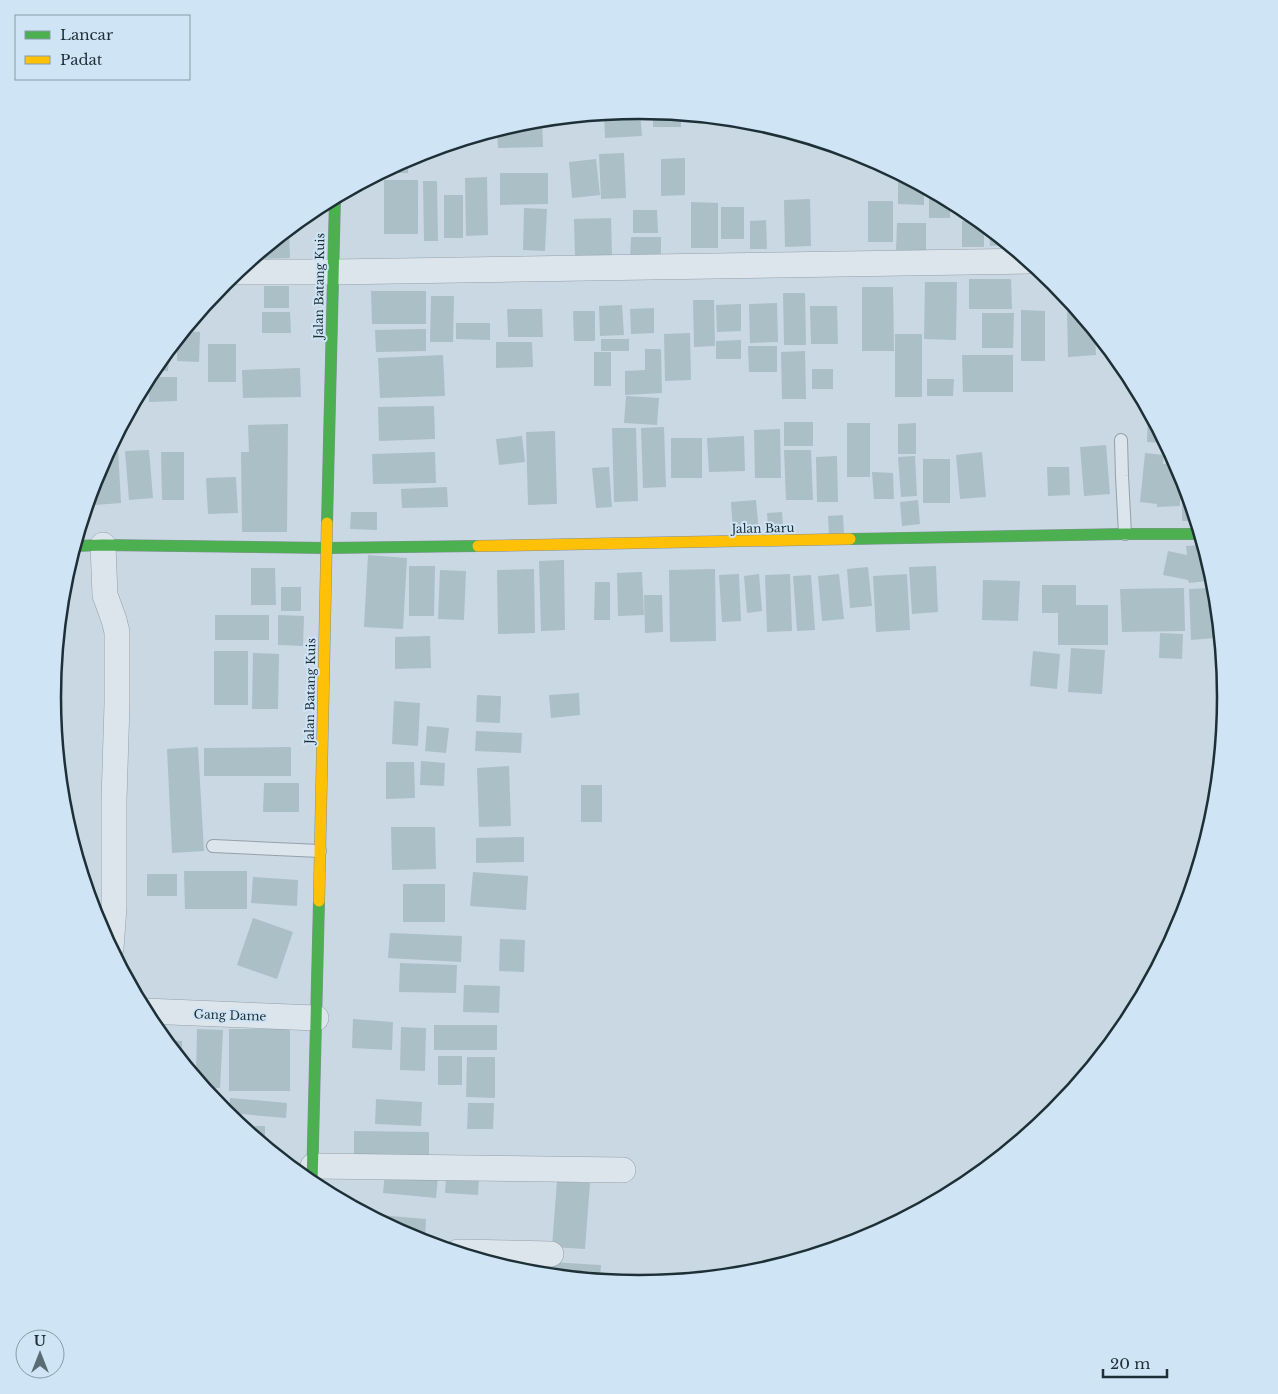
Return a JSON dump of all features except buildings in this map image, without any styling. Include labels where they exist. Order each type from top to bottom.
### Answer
[{"type":"street","name":"Jalan Batang Kuis","points":[[313,1173],[335,207]]},
{"type":"street","points":[[248,272],[1018,261]]},
{"type":"street","name":"Jalan Baru","points":[[81,546],[327,548],[1193,534]]},
{"type":"street","points":[[103,545],[106,596],[117,632],[113,935]]},
{"type":"street","name":"Gang Dame","points":[[155,1011],[316,1018]]},
{"type":"street","points":[[315,1175],[623,1170]]},
{"type":"street","points":[[481,1252],[551,1254]]},
{"type":"lane","points":[[1121,440],[1125,534]]},
{"type":"lane","points":[[213,846],[320,851]]},
{"type":"traffic: fast","points":[[327,523],[335,207]]},
{"type":"traffic: fast","points":[[850,539],[1193,534]]},
{"type":"traffic: fast","points":[[81,546],[327,548],[478,546]]},
{"type":"traffic: fast","points":[[312,1173],[319,901]]},
{"type":"traffic: slow","points":[[319,901],[327,523]]},
{"type":"traffic: slow","points":[[478,546],[850,539]]}]
